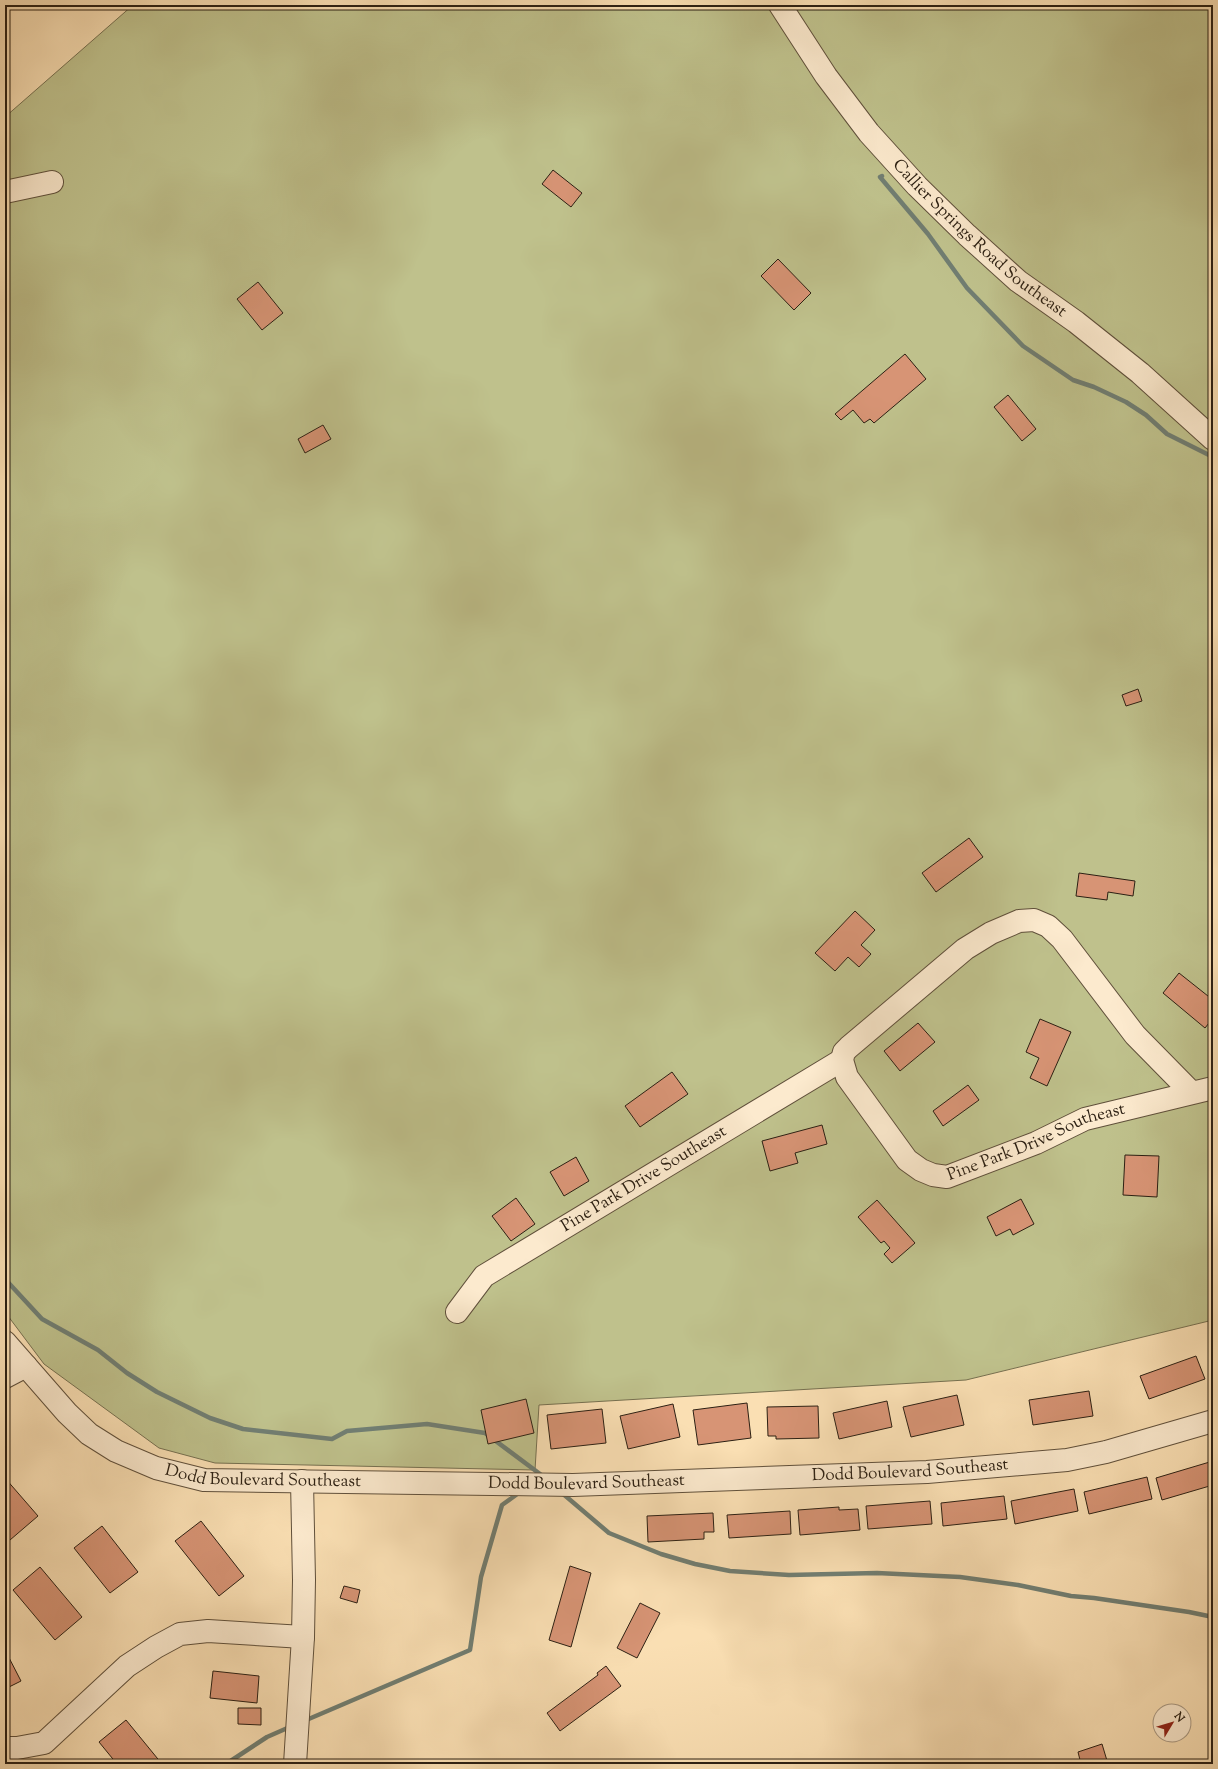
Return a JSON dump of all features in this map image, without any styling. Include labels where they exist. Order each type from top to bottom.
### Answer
[{"type":"street","name":"Callier Springs Road Southeast","points":[[780,5],[826,76],[864,127],[917,186],[967,235],[1018,281],[1076,322],[1140,373],[1213,439]]},
{"type":"street","points":[[5,192],[52,182]]},
{"type":"street","name":"Pine Park Drive Southeast","points":[[1192,1093],[1135,1035],[1062,939],[1048,926],[1034,920],[1019,921],[991,933],[965,949],[848,1047],[844,1052],[842,1060],[847,1077],[907,1160],[920,1170],[933,1175],[947,1177],[1036,1143],[1085,1119],[1213,1088]]},
{"type":"street","name":"Pine Park Drive Southeast","points":[[457,1312],[484,1276],[842,1060]]},
{"type":"street","name":"Dodd Boulevard Southeast","points":[[5,1342],[67,1413],[89,1434],[116,1451],[156,1468],[204,1480],[573,1485],[927,1472],[1066,1460],[1106,1452],[1213,1421]]},
{"type":"street","points":[[5,1377],[26,1366]]},
{"type":"street","points":[[295,1764],[303,1637],[304,1580],[302,1481]]},
{"type":"street","points":[[5,1748],[17,1748],[44,1743],[127,1666],[156,1647],[180,1634],[208,1631],[303,1637]]},
{"type":"green space","points":[[133,5],[1213,5],[1213,1320],[966,1380],[539,1405],[535,1470],[215,1463],[159,1448],[44,1364],[5,1312],[5,117]]},
{"type":"building","points":[[383,5],[393,5],[391,9]]},
{"type":"building","points":[[553,170],[582,193],[571,207],[542,184]]},
{"type":"building","points":[[778,259],[811,293],[794,310],[761,276]]},
{"type":"building","points":[[258,282],[283,313],[262,330],[237,299]]},
{"type":"building","points":[[905,354],[926,379],[874,423],[870,419],[864,423],[853,410],[841,420],[835,414]]},
{"type":"building","points":[[1008,395],[1036,429],[1022,441],[994,407]]},
{"type":"building","points":[[323,425],[331,439],[305,453],[298,439]]},
{"type":"building","points":[[1138,689],[1142,701],[1126,706],[1122,695]]},
{"type":"building","points":[[969,838],[983,857],[936,892],[922,873]]},
{"type":"building","points":[[1079,873],[1135,881],[1133,896],[1108,892],[1107,900],[1076,896]]},
{"type":"building","points":[[855,911],[875,930],[861,945],[871,954],[859,967],[848,957],[835,971],[815,953]]},
{"type":"building","points":[[1179,973],[1213,1000],[1213,1018],[1205,1028],[1163,993]]},
{"type":"building","points":[[1040,1019],[1071,1032],[1047,1086],[1030,1078],[1039,1058],[1026,1052]]},
{"type":"building","points":[[918,1023],[935,1042],[900,1071],[884,1051]]},
{"type":"building","points":[[672,1072],[688,1094],[640,1127],[625,1106]]},
{"type":"building","points":[[968,1085],[979,1100],[943,1126],[933,1111]]},
{"type":"building","points":[[822,1125],[827,1144],[795,1153],[798,1163],[770,1171],[762,1141]]},
{"type":"building","points":[[1125,1155],[1159,1156],[1157,1197],[1123,1195]]},
{"type":"building","points":[[576,1157],[589,1181],[564,1196],[550,1172]]},
{"type":"building","points":[[516,1198],[535,1224],[511,1241],[492,1216]]},
{"type":"building","points":[[1021,1199],[1034,1224],[1013,1235],[1010,1229],[996,1236],[987,1217]]},
{"type":"building","points":[[877,1200],[915,1243],[892,1263],[884,1254],[890,1248],[884,1241],[881,1243],[858,1217]]},
{"type":"building","points":[[1196,1356],[1205,1379],[1149,1399],[1140,1376]]},
{"type":"building","points":[[1089,1391],[1093,1416],[1033,1425],[1029,1400]]},
{"type":"building","points":[[957,1395],[964,1425],[911,1437],[903,1407]]},
{"type":"building","points":[[526,1399],[534,1433],[488,1444],[481,1410]]},
{"type":"building","points":[[887,1401],[892,1427],[839,1439],[833,1413]]},
{"type":"building","points":[[747,1403],[751,1438],[698,1445],[693,1410]]},
{"type":"building","points":[[673,1404],[680,1437],[628,1449],[620,1416]]},
{"type":"building","points":[[818,1406],[819,1438],[776,1439],[776,1436],[768,1436],[767,1407]]},
{"type":"building","points":[[602,1409],[606,1443],[551,1449],[547,1415]]},
{"type":"building","points":[[1213,1461],[1213,1485],[1162,1500],[1156,1478]]},
{"type":"building","points":[[1147,1477],[1152,1499],[1089,1514],[1084,1492]]},
{"type":"building","points":[[5,1478],[38,1516],[10,1540],[5,1535]]},
{"type":"building","points":[[1074,1489],[1078,1511],[1015,1524],[1011,1501]]},
{"type":"building","points":[[1004,1496],[1007,1519],[943,1526],[941,1503]]},
{"type":"building","points":[[930,1501],[932,1524],[868,1529],[866,1506]]},
{"type":"building","points":[[839,1507],[839,1510],[858,1509],[860,1530],[800,1535],[798,1510]]},
{"type":"building","points":[[790,1511],[791,1534],[729,1538],[727,1515]]},
{"type":"building","points":[[713,1513],[714,1532],[704,1532],[704,1539],[648,1542],[647,1516]]},
{"type":"building","points":[[201,1521],[244,1576],[219,1596],[175,1541]]},
{"type":"building","points":[[102,1526],[138,1572],[110,1593],[74,1548]]},
{"type":"building","points":[[570,1566],[591,1573],[571,1647],[549,1640]]},
{"type":"building","points":[[40,1567],[82,1617],[55,1640],[13,1590]]},
{"type":"building","points":[[344,1586],[360,1590],[357,1603],[340,1598]]},
{"type":"building","points":[[640,1603],[660,1613],[637,1658],[617,1648]]},
{"type":"building","points":[[5,1650],[21,1681],[5,1689]]},
{"type":"building","points":[[606,1666],[621,1686],[560,1731],[547,1713],[598,1675],[597,1673]]},
{"type":"building","points":[[213,1671],[259,1676],[257,1703],[210,1698]]},
{"type":"building","points":[[238,1708],[261,1708],[261,1725],[238,1724]]},
{"type":"building","points":[[126,1720],[162,1764],[117,1764],[99,1742]]},
{"type":"building","points":[[1102,1744],[1108,1764],[1081,1764],[1078,1752]]},
{"type":"waterway","points":[[882,176],[880,177],[928,234],[967,288],[1023,346],[1073,380],[1094,387],[1126,402],[1146,415],[1167,434],[1213,457]]},
{"type":"waterway","points":[[5,1279],[42,1319],[98,1350],[127,1373],[157,1392],[210,1418],[243,1429],[332,1439],[347,1431],[427,1424],[485,1433],[544,1477]]},
{"type":"waterway","points":[[304,1721],[470,1650],[481,1577],[502,1505],[520,1492]]},
{"type":"waterway","points":[[562,1493],[609,1533],[661,1554],[695,1564],[730,1571],[789,1575],[877,1573],[960,1577],[1018,1585],[1071,1596],[1189,1612],[1213,1617]]},
{"type":"waterway","points":[[226,1764],[267,1737],[292,1726]]}]
